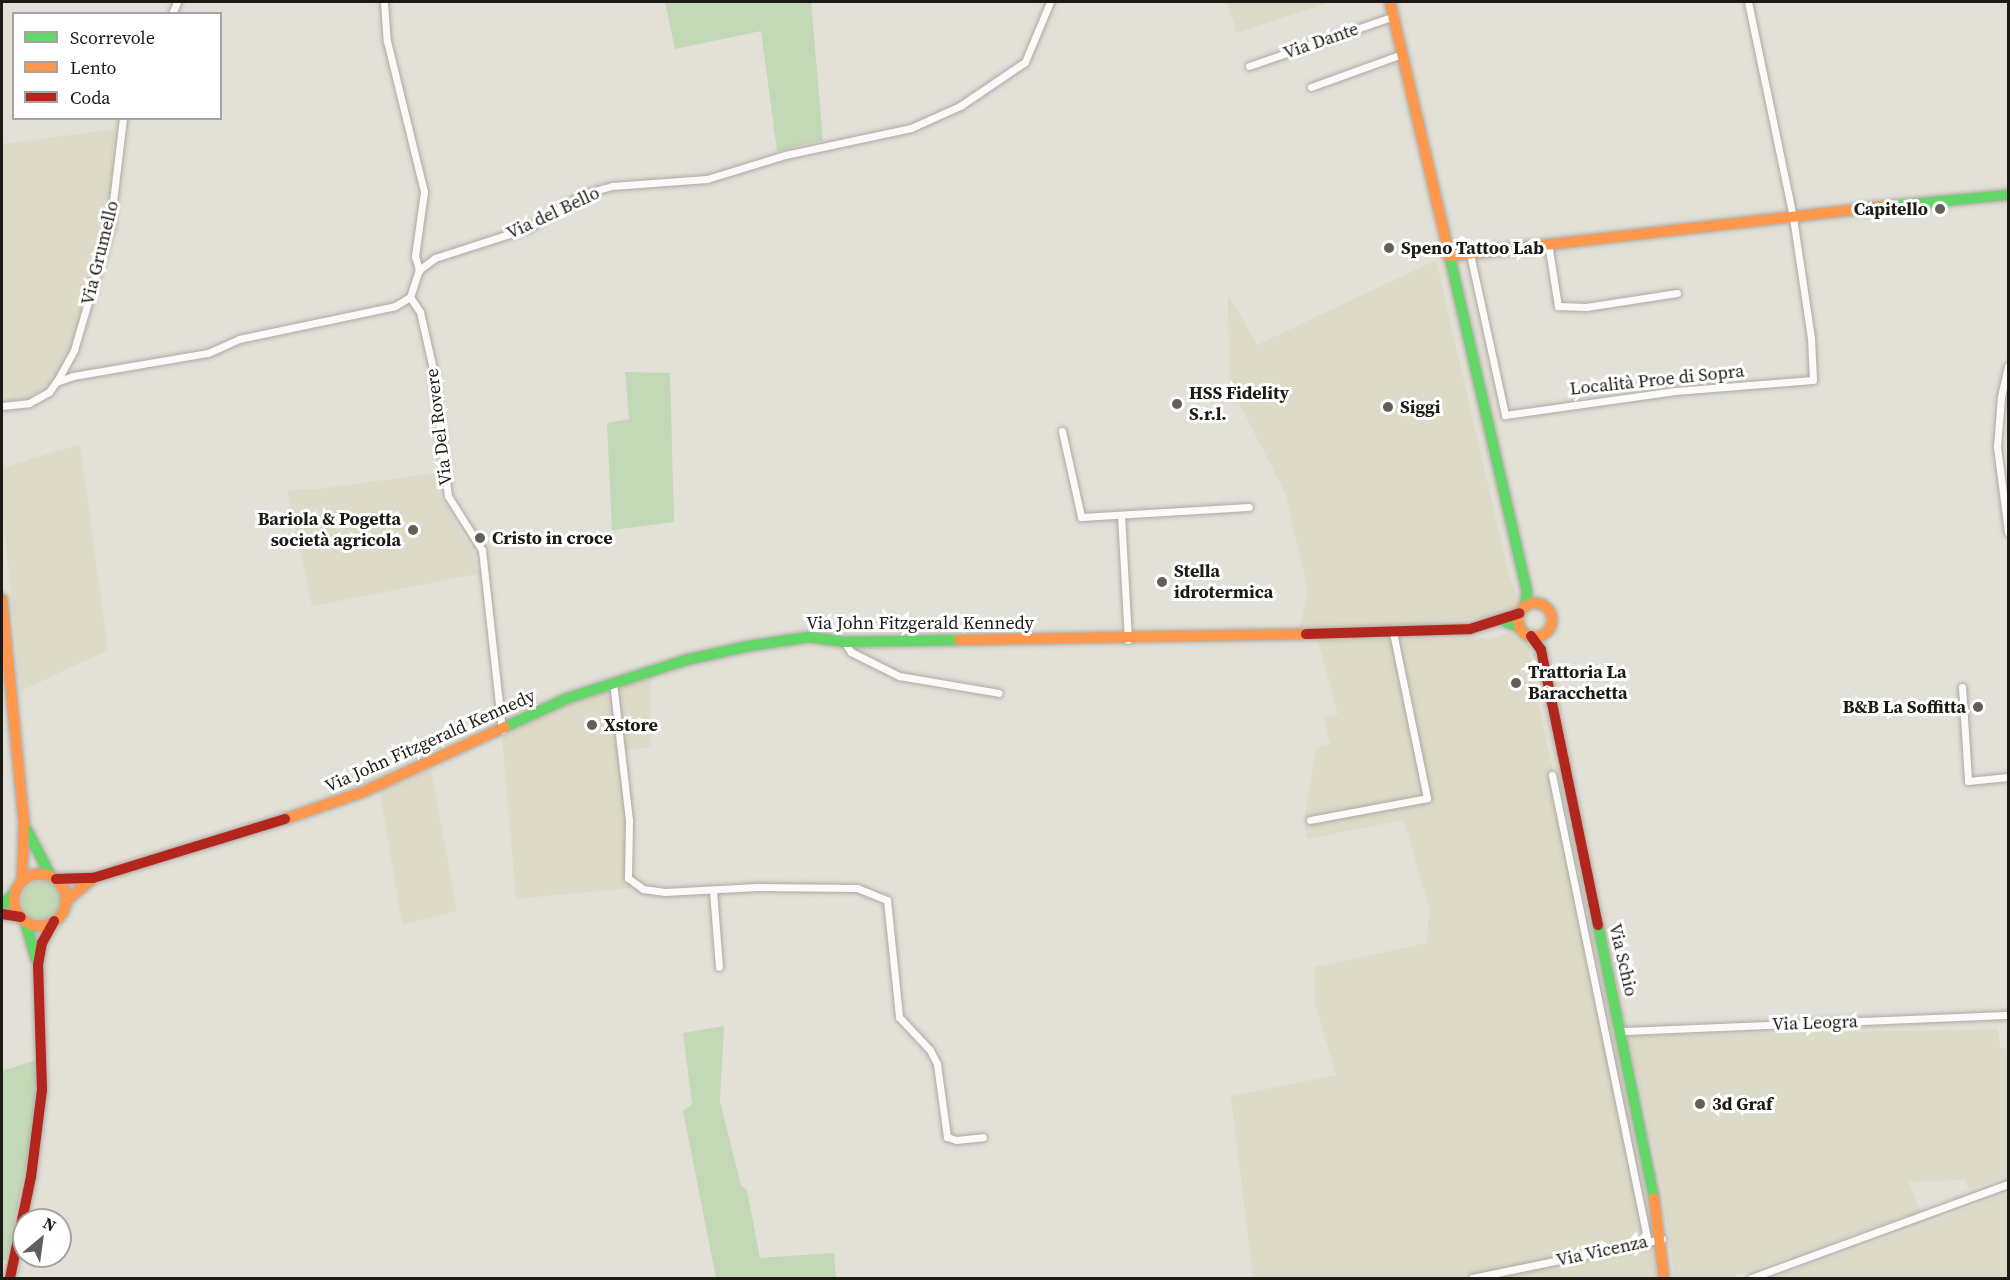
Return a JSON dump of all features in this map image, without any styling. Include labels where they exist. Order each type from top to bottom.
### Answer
[{"type":"main road","points":[[1390,2],[1527,591],[1520,627]]},
{"type":"main road","points":[[1448,256],[1548,243],[2008,195]]},
{"type":"main road","points":[[1504,621],[1520,627],[1531,636],[1546,633],[1552,618],[1527,591]]},
{"type":"main road","points":[[2,599],[24,822],[16,909],[23,919],[38,965]]},
{"type":"main road","points":[[1522,610],[1540,604]]},
{"type":"main road","name":"Via John Fitzgerald Kennedy","points":[[53,877],[93,879],[363,792],[613,681],[749,646],[809,637],[844,642],[1128,640],[1470,629],[1504,621],[1522,610]]},
{"type":"main road","name":"Via Schio","points":[[1541,650],[1546,633]]},
{"type":"main road","name":"Via Schio","points":[[1531,636],[1541,650],[1564,772],[1622,1030],[1662,1239],[1664,1278]]},
{"type":"main road","points":[[10,1278],[31,1177],[42,1089],[38,965],[42,943],[66,901],[64,889],[32,846],[24,822]]},
{"type":"main road","points":[[2,906],[19,886],[35,874],[53,877]]},
{"type":"main road","name":"Via John Fitzgerald Kennedy","points":[[66,901],[93,879]]},
{"type":"main road","points":[[2,914],[23,919],[38,926],[54,921]]},
{"type":"street","points":[[2,406],[29,403],[49,392],[56,382],[72,376],[208,353],[239,339],[376,311],[410,297],[419,270],[415,256],[424,192],[387,41],[384,2]]},
{"type":"street","name":"Via del Bello","points":[[419,270],[435,258],[528,228],[584,194],[612,186],[707,178],[785,155],[911,128],[960,106],[1025,62],[1050,2]]},
{"type":"street","name":"Località Proe di Sopra","points":[[1470,254],[1505,415],[1675,391],[1813,380],[1811,338],[1793,217],[1748,2]]},
{"type":"street","name":"Via Dante","points":[[1249,66],[1394,16]]},
{"type":"street","points":[[1311,87],[1402,54]]},
{"type":"street","name":"Via Grumello","points":[[56,382],[74,350],[110,227],[123,120]]},
{"type":"street","points":[[1548,243],[1558,306],[1586,307],[1677,293]]},
{"type":"street","name":"Via Del Rovere","points":[[410,297],[420,312],[433,369],[448,496],[482,550],[488,583],[502,730]]},
{"type":"street","points":[[2008,366],[2001,397],[1997,447],[2008,532]]},
{"type":"street","points":[[1062,431],[1078,515],[1121,516],[1249,507]]},
{"type":"street","points":[[1121,516],[1128,640]]},
{"type":"street","points":[[1310,820],[1426,798],[1393,632]]},
{"type":"street","points":[[844,642],[852,652],[899,676],[999,693]]},
{"type":"street","points":[[613,681],[629,820],[628,878],[643,889],[712,891],[757,887],[857,888],[887,900],[898,1017],[930,1050],[937,1064],[947,1137],[956,1140],[983,1137]]},
{"type":"street","points":[[1962,687],[1968,781],[2008,777]]},
{"type":"street","name":"Via Schio","points":[[1552,775],[1648,1242]]},
{"type":"street","points":[[712,891],[719,967]]},
{"type":"street","name":"Via Leogra","points":[[1622,1030],[2008,1016]]},
{"type":"street","points":[[1751,1278],[2008,1184]]},
{"type":"street","name":"Via Vicenza","points":[[1472,1278],[1662,1239]]},
{"type":"shaded area","points":[[1227,2],[1331,2],[1237,33]]},
{"type":"shaded area","points":[[116,129],[109,214],[70,350],[56,378],[45,389],[21,401],[2,401],[2,144]]},
{"type":"shaded area","points":[[1436,260],[1509,574],[1523,614],[1402,625],[1299,628],[1308,590],[1285,493],[1229,383],[1228,294],[1257,345]]},
{"type":"shaded area","points":[[80,444],[108,650],[21,691],[2,506],[2,468]]},
{"type":"shaded area","points":[[436,473],[439,495],[472,551],[478,574],[312,606],[287,490],[319,489]]},
{"type":"shaded area","points":[[1526,627],[1539,707],[1629,1117],[1657,1278],[1253,1278],[1231,1096],[1336,1075],[1315,1004],[1315,967],[1427,943],[1429,908],[1404,820],[1307,839],[1304,820],[1316,748],[1330,744],[1323,718],[1338,714],[1318,641],[1494,638]]},
{"type":"shaded area","points":[[650,678],[651,747],[624,751],[631,888],[516,899],[502,738],[573,700]]},
{"type":"shaded area","points":[[431,770],[457,911],[402,925],[380,791]]},
{"type":"shaded area","points":[[1998,1029],[2000,1048],[2008,1049],[2008,1175],[1970,1189],[1964,1180],[1909,1182],[1920,1211],[1729,1278],[1675,1278],[1662,1186],[1629,1036]]},
{"type":"shaded area","points":[[2008,1193],[2008,1278],[1772,1278],[1921,1226]]},
{"type":"green space","points":[[665,2],[811,2],[823,140],[777,151],[761,31],[675,49]]},
{"type":"green space","points":[[625,372],[670,373],[674,522],[612,530],[607,423],[629,419]]},
{"type":"green space","points":[[41,881],[55,886],[60,900],[55,914],[41,919],[27,914],[22,900],[27,886]]},
{"type":"green space","points":[[724,1026],[720,1102],[741,1185],[747,1190],[760,1258],[834,1253],[836,1278],[716,1278],[683,1111],[692,1104],[683,1033]]},
{"type":"green space","points":[[39,1059],[35,1122],[17,1208],[12,1208],[12,1231],[6,1260],[2,1261],[2,1071]]},
{"type":"traffic: fast","points":[[1880,207],[2008,195]]},
{"type":"traffic: fast","points":[[1447,245],[1527,591],[1525,607]]},
{"type":"traffic: fast","points":[[1504,621],[1520,627]]},
{"type":"traffic: fast","points":[[505,727],[568,698],[686,660],[749,646],[809,637],[844,642],[959,640]]},
{"type":"traffic: fast","points":[[27,830],[50,875]]},
{"type":"traffic: fast","points":[[2,906],[16,891]]},
{"type":"traffic: fast","points":[[25,921],[36,959]]},
{"type":"traffic: fast","points":[[1598,925],[1654,1198]]},
{"type":"traffic: slow","points":[[1390,2],[1447,245]]},
{"type":"traffic: slow","points":[[1448,256],[1880,207]]},
{"type":"traffic: slow","points":[[2,599],[24,822],[22,881]]},
{"type":"traffic: slow","points":[[1535,603],[1547,608],[1552,620],[1547,632],[1535,637],[1523,632],[1518,620],[1523,608],[1535,603]]},
{"type":"traffic: slow","points":[[959,640],[1306,634]]},
{"type":"traffic: slow","points":[[285,819],[363,792],[505,727]]},
{"type":"traffic: slow","points":[[40,874],[50,876],[58,882],[64,890],[66,900],[64,910],[58,918],[50,924],[40,926],[30,924],[22,918],[16,910],[14,900],[16,890],[22,882],[30,876],[40,874]]},
{"type":"traffic: slow","points":[[66,901],[91,880]]},
{"type":"traffic: slow","points":[[1654,1198],[1664,1278]]},
{"type":"traffic: jam","points":[[1306,634],[1470,629],[1520,613]]},
{"type":"traffic: jam","points":[[1531,636],[1541,650],[1598,925]]},
{"type":"traffic: jam","points":[[56,879],[93,878],[285,819]]},
{"type":"traffic: jam","points":[[2,914],[21,917]]},
{"type":"traffic: jam","points":[[10,1278],[31,1177],[42,1090],[38,965],[42,943],[54,921]]},
{"type":"place","name":"Capitello","points":[[1940,209]]},
{"type":"place","name":"Speno Tattoo Lab","points":[[1389,248]]},
{"type":"place","name":"HSS Fidelity S.r.l.","points":[[1177,404]]},
{"type":"place","name":"Siggi","points":[[1388,407]]},
{"type":"place","name":"Bariola & Pogetta società agricola","points":[[413,530]]},
{"type":"place","name":"Cristo in croce","points":[[480,538]]},
{"type":"place","name":"Stella idrotermica","points":[[1162,582]]},
{"type":"place","name":"Trattoria La Baracchetta","points":[[1516,683]]},
{"type":"place","name":"B&B La Soffitta","points":[[1978,707]]},
{"type":"place","name":"Xstore","points":[[592,725]]},
{"type":"place","name":"3d Graf","points":[[1700,1104]]}]
